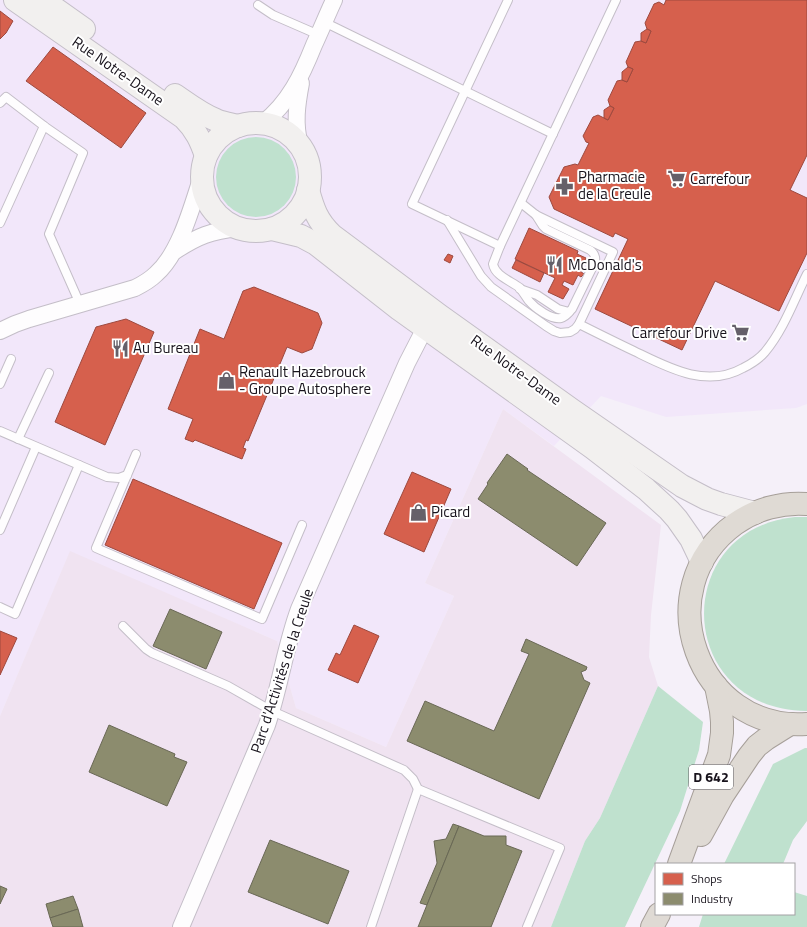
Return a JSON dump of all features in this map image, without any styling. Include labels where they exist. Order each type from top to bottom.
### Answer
[{"type":"highway","points":[[798,724],[769,720],[749,712],[731,701],[716,686],[702,666],[693,644],[689,608],[697,573],[702,562],[714,544],[728,530],[745,518],[774,506],[806,503]]},
{"type":"highway","name":"D 642","points":[[679,863],[718,754],[722,722],[716,686]]},
{"type":"highway","name":"D 642","points":[[686,863],[723,795],[757,746],[766,739],[798,724]]},
{"type":"highway","points":[[652,927],[658,915]]},
{"type":"main road","name":"Rue Notre-Dame","points":[[15,0],[184,118],[199,137],[204,166]]},
{"type":"main road","name":"Rue Notre-Dame","points":[[43,0],[201,113],[221,122],[238,126]]},
{"type":"main road","points":[[250,123],[262,123],[275,126],[291,136],[300,145],[306,157],[310,170],[310,183],[303,203],[295,214],[284,223],[272,229],[258,231],[245,230],[232,226],[221,218],[212,208],[206,196],[204,166],[212,145],[226,132],[238,126],[250,123]]},
{"type":"main road","name":"Rue Notre-Dame","points":[[308,190],[316,215],[332,235],[439,315],[682,486],[707,499],[755,513]]},
{"type":"main road","name":"Rue Notre-Dame","points":[[272,229],[302,236],[316,244],[425,328],[593,448],[646,489],[677,518],[691,539],[702,562]]},
{"type":"street","points":[[262,123],[284,104],[303,71],[334,0]]},
{"type":"street","points":[[300,145],[296,112],[303,71]]},
{"type":"street","points":[[0,331],[28,319],[135,288],[146,282],[161,270],[175,251],[191,210],[204,166]]},
{"type":"street","points":[[175,251],[188,242],[203,235],[238,228]]},
{"type":"street","name":"Parc d'Activités de la Creule","points":[[181,927],[272,711],[290,638],[300,609],[407,363],[425,328]]},
{"type":"lane","points":[[500,246],[412,204],[508,0]]},
{"type":"lane","points":[[536,215],[546,229],[590,250],[594,254],[595,262],[569,312],[558,309],[537,295],[520,289],[499,273],[493,264],[500,246],[616,0]]},
{"type":"lane","points":[[258,5],[273,15],[321,29],[466,91],[553,134]]},
{"type":"lane","points":[[0,103],[6,97],[83,153],[49,234],[80,304]]},
{"type":"lane","points":[[0,223],[44,126]]},
{"type":"lane","points":[[446,220],[481,276],[491,287],[554,331],[570,332],[579,324],[613,252],[536,215],[521,203]]},
{"type":"lane","points":[[579,324],[656,362],[689,375],[715,377],[729,374],[752,363],[764,353],[773,341],[807,274]]},
{"type":"lane","points":[[0,384],[11,359]]},
{"type":"lane","points":[[18,439],[48,373]]},
{"type":"lane","points":[[0,431],[107,477],[119,478],[127,475]]},
{"type":"lane","points":[[0,530],[36,447]]},
{"type":"lane","points":[[136,454],[96,548],[262,619],[302,525]]},
{"type":"lane","points":[[0,608],[15,614],[79,465]]},
{"type":"lane","points":[[123,626],[152,653],[228,686],[272,711],[404,770],[413,779],[418,789],[560,848],[528,927]]},
{"type":"lane","points":[[371,927],[418,789]]},
{"type":"shaded area","points":[[0,0],[807,0],[807,404],[796,408],[666,417],[601,396],[554,446],[503,409],[425,583],[454,596],[386,747],[296,708],[277,641],[70,552],[0,716]]},
{"type":"shaded area","points":[[503,409],[661,525],[651,615],[649,657],[658,686],[600,818],[585,841],[551,927],[0,927],[0,716],[70,551],[277,641],[296,708],[386,747],[454,596],[425,583]]},
{"type":"green space","points":[[256,137],[271,140],[284,149],[293,162],[296,177],[293,192],[284,205],[271,214],[256,217],[241,214],[228,205],[219,192],[216,177],[219,162],[228,149],[241,140]]},
{"type":"green space","points":[[795,517],[807,517],[807,711],[763,703],[731,682],[712,652],[704,618],[709,584],[725,553],[754,529]]},
{"type":"green space","points":[[658,686],[703,722],[699,750],[680,811],[625,927],[551,927],[585,841],[600,818]]},
{"type":"green space","points":[[807,748],[807,821],[793,840],[783,863],[724,863],[773,764]]},
{"type":"green space","points":[[795,892],[807,896],[807,927],[699,927],[703,915],[795,915]]},
{"type":"building: Shops","name":"Carrefour","points":[[666,0],[807,0],[807,155],[790,190],[807,198],[807,253],[779,311],[715,281],[682,350],[595,309],[628,239],[615,233],[613,237],[554,209],[549,197],[564,167],[575,164],[578,165],[589,143],[586,142],[583,136],[593,117],[598,115],[608,120],[614,108],[610,106],[608,100],[617,81],[622,80],[627,82],[633,69],[628,67],[626,62],[635,42],[641,41],[646,43],[651,31],[647,29],[645,23],[654,4],[659,2],[664,5]]},
{"type":"building: Shops","points":[[0,11],[13,21],[6,33],[0,39]]},
{"type":"building: Shops","points":[[647,29],[651,31],[646,43],[641,41],[641,33]]},
{"type":"building: Shops","points":[[53,47],[146,113],[121,148],[26,81]]},
{"type":"building: Shops","points":[[628,67],[633,69],[627,82],[622,80],[622,72]]},
{"type":"building: Shops","points":[[610,106],[614,108],[608,120],[604,118],[604,110]]},
{"type":"building: Shops","name":"McDonald's","points":[[529,228],[578,251],[577,254],[586,258],[580,271],[584,274],[581,277],[578,275],[573,285],[564,281],[562,285],[569,289],[563,299],[548,292],[555,278],[515,259]]},
{"type":"building: Shops","points":[[448,254],[453,256],[450,263],[444,260]]},
{"type":"building: Shops","points":[[516,260],[544,273],[540,282],[512,268]]},
{"type":"building: Shops","name":"Renault Hazebrouck - Groupe Autosphere","points":[[254,287],[318,313],[322,323],[312,349],[302,353],[287,347],[248,441],[246,440],[243,448],[246,449],[242,459],[195,440],[193,442],[185,439],[193,419],[168,409],[200,329],[224,339],[243,291]]},
{"type":"building: Shops","points":[[126,319],[154,332],[105,445],[55,422],[96,327]]},
{"type":"building: Shops","name":"Picard","points":[[412,472],[451,489],[424,552],[384,534]]},
{"type":"building: Shops","points":[[133,479],[282,543],[254,609],[105,545]]},
{"type":"building: Shops","points":[[354,625],[379,636],[358,683],[328,670],[336,653],[340,655]]},
{"type":"building: Shops","points":[[0,631],[17,638],[0,675]]},
{"type":"building: Industry","points":[[507,454],[528,469],[527,470],[606,523],[577,566],[478,499]]},
{"type":"building: Industry","points":[[170,609],[222,632],[206,669],[153,646]]},
{"type":"building: Industry","points":[[526,639],[587,667],[586,670],[581,672],[584,680],[590,683],[539,799],[407,741],[425,701],[494,731],[529,654],[521,651]]},
{"type":"building: Industry","points":[[109,725],[175,754],[174,757],[187,762],[167,806],[89,772]]},
{"type":"building: Industry","points":[[453,824],[459,826],[427,905],[420,903],[437,863],[434,841],[446,839]]},
{"type":"building: Industry","points":[[459,826],[484,836],[506,836],[506,845],[522,851],[491,927],[418,927]]},
{"type":"building: Industry","points":[[270,840],[349,871],[328,924],[248,892]]},
{"type":"building: Industry","points":[[0,886],[7,889],[0,904]]},
{"type":"building: Industry","points":[[73,896],[78,909],[50,918],[46,904]]},
{"type":"building: Industry","points":[[78,909],[83,927],[53,927],[50,918]]},
{"type":"place","name":"Carrefour","points":[[677,179]]},
{"type":"place","name":"Pharmacie de la Creule","points":[[565,186]]},
{"type":"place","name":"McDonald's","points":[[555,265]]},
{"type":"place","name":"Carrefour Drive","points":[[740,333]]},
{"type":"place","name":"Au Bureau","points":[[120,348]]},
{"type":"place","name":"Renault Hazebrouck - Groupe Autosphere","points":[[226,381]]},
{"type":"place","name":"Picard","points":[[418,512]]}]
